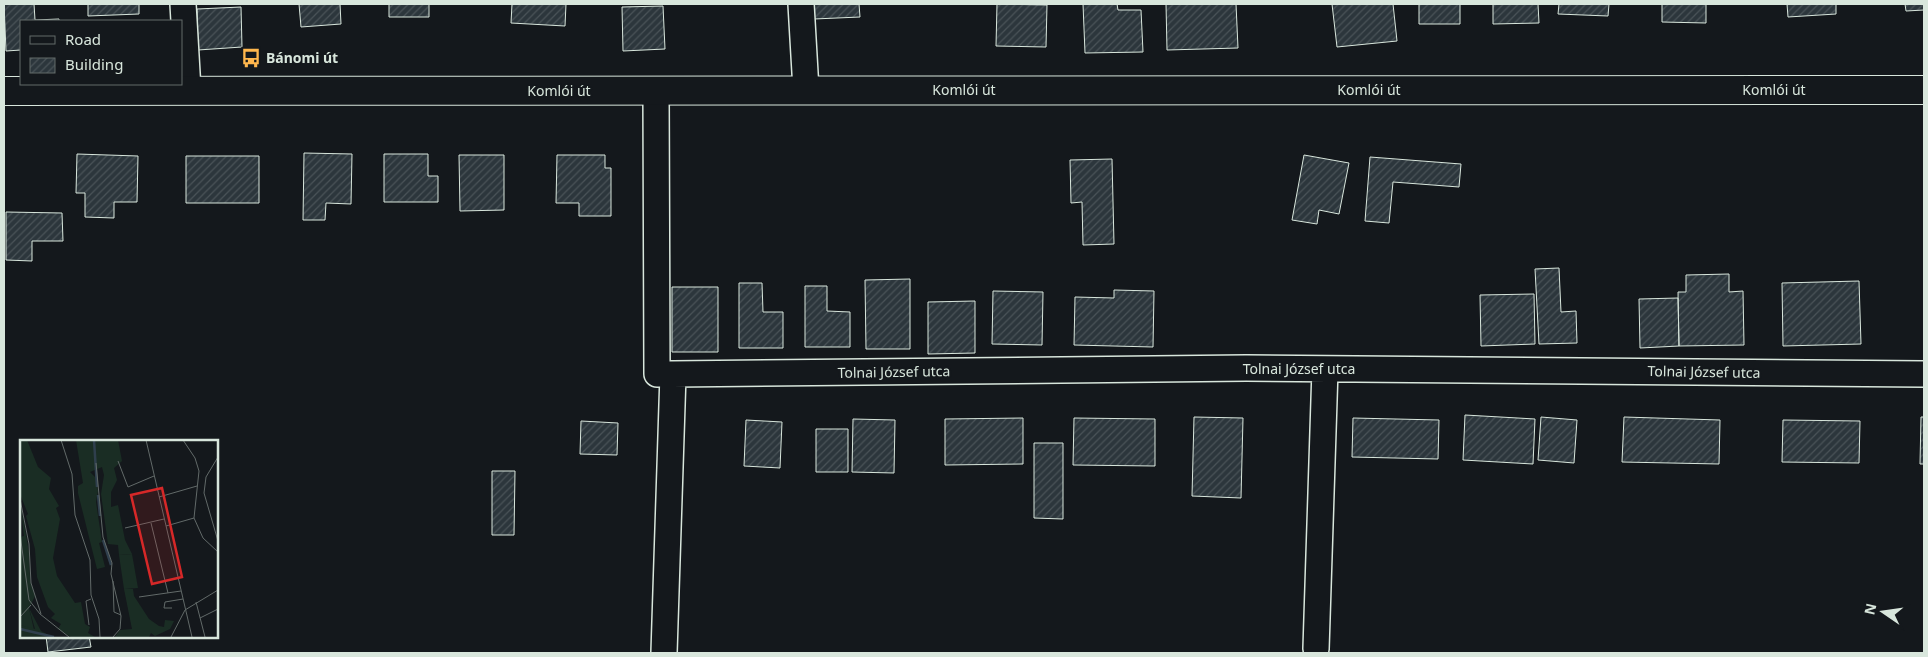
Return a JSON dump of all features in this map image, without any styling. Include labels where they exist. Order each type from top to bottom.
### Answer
[{"type":"main road","name":"Komlói út","points":[[4,91],[1924,90]]},
{"type":"street","points":[[184,4],[188,90]]},
{"type":"street","points":[[801,4],[806,90]]},
{"type":"street","points":[[656,91],[657,374],[673,374],[664,653]]},
{"type":"street","points":[[1316,649],[1325,369]]},
{"type":"street","name":"Tolnai József utca","points":[[673,374],[1325,369],[1924,374]]},
{"type":"building","points":[[4,4],[34,4],[35,20],[20,20],[20,50],[6,51]]},
{"type":"building","points":[[88,4],[139,4],[139,14],[88,16]]},
{"type":"building","points":[[299,4],[340,4],[341,24],[301,27]]},
{"type":"building","points":[[389,4],[429,4],[429,17],[389,17]]},
{"type":"building","points":[[512,4],[566,4],[565,26],[511,23]]},
{"type":"building","points":[[813,4],[859,4],[860,17],[814,19]]},
{"type":"building","points":[[997,4],[1047,5],[1046,47],[996,46]]},
{"type":"building","points":[[1083,4],[1117,4],[1118,10],[1141,10],[1143,52],[1085,53]]},
{"type":"building","points":[[1166,4],[1236,4],[1238,48],[1167,50]]},
{"type":"building","points":[[1332,4],[1393,4],[1397,41],[1337,47]]},
{"type":"building","points":[[1419,4],[1460,4],[1460,24],[1419,24]]},
{"type":"building","points":[[1493,4],[1538,4],[1539,23],[1493,24]]},
{"type":"building","points":[[1559,4],[1609,4],[1608,16],[1558,14]]},
{"type":"building","points":[[1662,4],[1706,4],[1706,23],[1662,22]]},
{"type":"building","points":[[1787,4],[1836,4],[1836,14],[1788,17]]},
{"type":"building","points":[[1905,4],[1924,4],[1924,10],[1906,11]]},
{"type":"building","points":[[663,6],[665,49],[623,51],[622,7]]},
{"type":"building","points":[[241,7],[242,47],[198,50],[197,9]]},
{"type":"building","points":[[304,153],[352,154],[351,204],[326,203],[325,220],[303,220]]},
{"type":"building","points":[[77,154],[138,156],[137,202],[114,202],[114,218],[85,217],[85,193],[76,193]]},
{"type":"building","points":[[384,154],[428,154],[428,176],[438,176],[438,202],[384,202]]},
{"type":"building","points":[[459,155],[504,155],[504,210],[460,211]]},
{"type":"building","points":[[557,155],[605,155],[605,168],[611,168],[611,216],[579,216],[579,203],[556,203]]},
{"type":"building","points":[[1304,155],[1349,163],[1339,214],[1319,210],[1317,224],[1292,220]]},
{"type":"building","points":[[186,156],[259,156],[259,203],[186,203]]},
{"type":"building","points":[[1370,157],[1461,164],[1459,187],[1393,182],[1389,223],[1365,221]]},
{"type":"building","points":[[1112,159],[1114,244],[1083,245],[1082,202],[1071,203],[1070,160]]},
{"type":"building","points":[[6,212],[62,213],[63,241],[32,241],[32,261],[6,260]]},
{"type":"building","points":[[1559,268],[1561,312],[1576,311],[1577,343],[1539,344],[1535,269]]},
{"type":"building","points":[[1729,274],[1729,292],[1743,291],[1744,345],[1679,346],[1678,292],[1686,292],[1686,275]]},
{"type":"building","points":[[910,279],[910,349],[866,349],[865,280]]},
{"type":"building","points":[[1859,281],[1861,344],[1783,346],[1782,283]]},
{"type":"building","points":[[739,283],[762,283],[763,312],[783,312],[783,348],[739,348]]},
{"type":"building","points":[[805,286],[827,286],[827,311],[850,312],[850,347],[805,347]]},
{"type":"building","points":[[672,287],[718,287],[718,352],[672,352]]},
{"type":"building","points":[[1114,290],[1154,291],[1153,347],[1074,345],[1075,297],[1114,298]]},
{"type":"building","points":[[993,291],[1043,292],[1042,345],[992,344]]},
{"type":"building","points":[[1534,294],[1535,344],[1481,346],[1480,295]]},
{"type":"building","points":[[1678,298],[1679,346],[1640,348],[1639,299]]},
{"type":"building","points":[[975,301],[975,353],[928,354],[928,302]]},
{"type":"building","points":[[1465,415],[1535,419],[1533,464],[1463,460]]},
{"type":"building","points":[[1194,417],[1243,418],[1241,498],[1192,496]]},
{"type":"building","points":[[1541,417],[1577,420],[1574,463],[1538,460]]},
{"type":"building","points":[[1624,417],[1720,420],[1719,464],[1622,462]]},
{"type":"building","points":[[1921,417],[1924,417],[1924,464],[1920,464]]},
{"type":"building","points":[[1023,418],[1023,464],[945,465],[945,419]]},
{"type":"building","points":[[1074,418],[1155,419],[1155,466],[1073,465]]},
{"type":"building","points":[[1353,418],[1439,420],[1438,459],[1352,457]]},
{"type":"building","points":[[853,419],[895,420],[894,473],[852,472]]},
{"type":"building","points":[[746,420],[782,422],[780,468],[744,466]]},
{"type":"building","points":[[1783,420],[1860,421],[1859,463],[1782,462]]},
{"type":"building","points":[[581,421],[618,423],[617,455],[580,454]]},
{"type":"building","points":[[816,429],[848,429],[848,472],[816,472]]},
{"type":"building","points":[[1034,443],[1063,443],[1063,519],[1034,518]]},
{"type":"building","points":[[492,471],[515,471],[514,535],[492,535]]},
{"type":"building","points":[[46,637],[89,637],[91,647],[48,652]]},
{"type":"place","name":"Bánomi út","points":[[251,58]]}]
